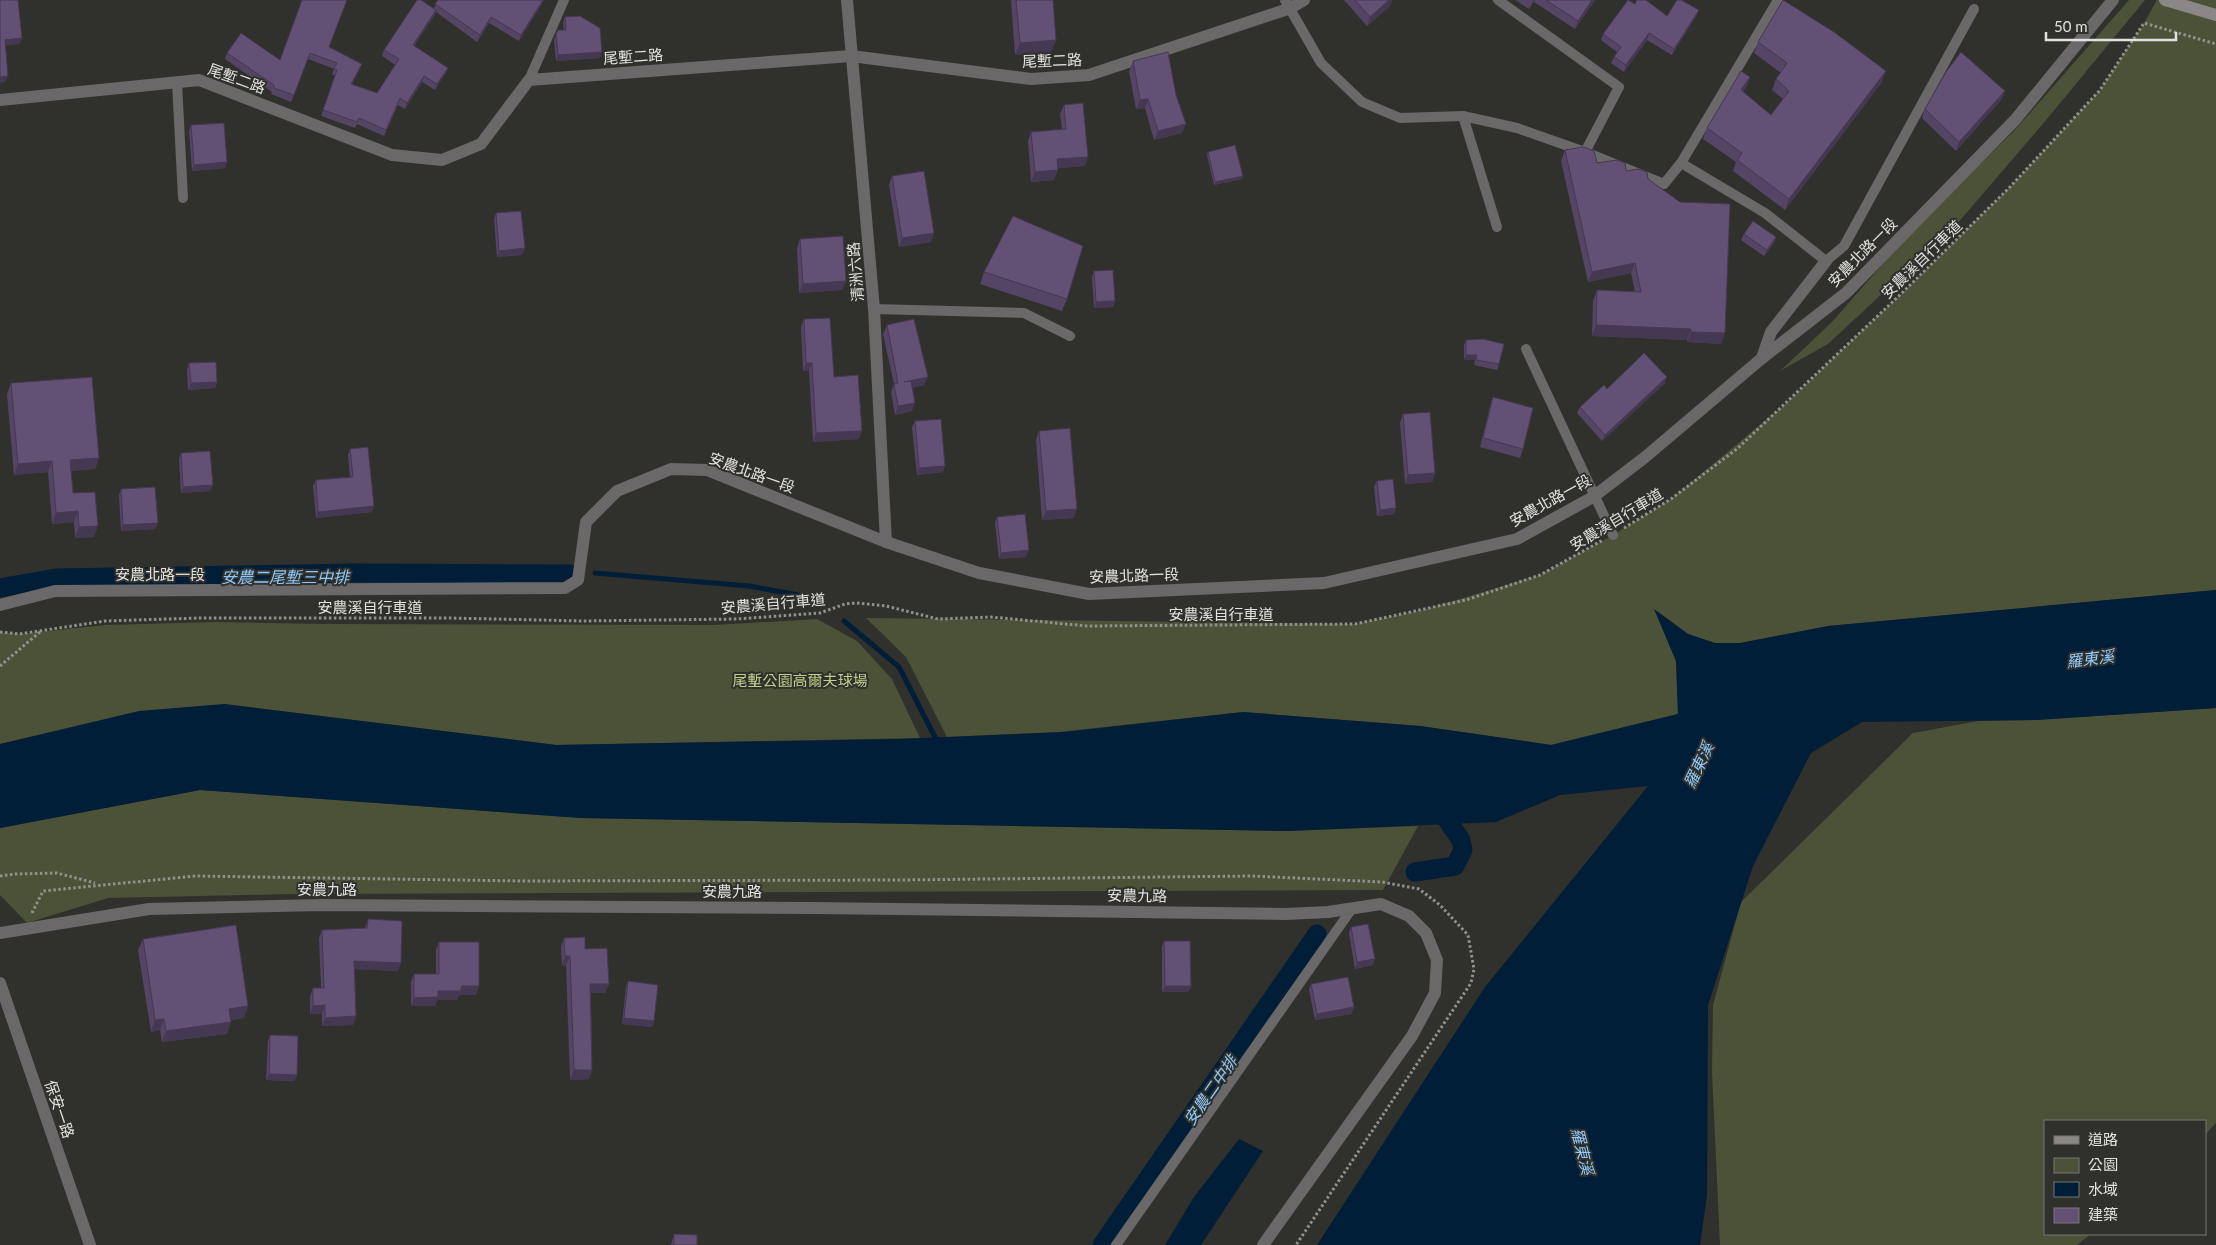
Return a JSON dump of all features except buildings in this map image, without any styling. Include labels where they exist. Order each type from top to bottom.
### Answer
[{"type":"main road","points":[[2165,0],[2216,15]]},
{"type":"street","name":"清洲六路","points":[[847,0],[874,309],[886,542]]},
{"type":"street","name":"尾塹二路","points":[[0,100],[198,80],[392,155],[442,160],[481,144],[529,80],[851,56],[1031,79],[1088,75],[1304,0]]},
{"type":"street","name":"安農北路一段","points":[[0,605],[55,591],[565,588],[578,580],[586,522],[617,491],[671,469],[707,470],[886,542],[979,573],[1089,594],[1324,583],[1517,539],[1593,497],[1644,458],[1761,359],[1846,293],[2015,120],[2113,0]]},
{"type":"street","points":[[1761,359],[1772,332],[1826,261]]},
{"type":"street","name":"安農九路","points":[[0,933],[149,909],[322,905],[814,908],[1285,914],[1351,910],[1382,904],[1409,916],[1426,933],[1437,960],[1435,992],[1412,1036],[1263,1245]]},
{"type":"street","name":"保安一路","points":[[0,983],[90,1245]]},
{"type":"lane","points":[[529,80],[564,0]]},
{"type":"lane","points":[[1498,0],[1618,87],[1585,152]]},
{"type":"lane","points":[[1288,4],[1321,63],[1362,102],[1400,118],[1462,116],[1518,128],[1585,152],[1664,184],[1681,163],[1778,0]]},
{"type":"lane","points":[[1681,163],[1765,213],[1826,261],[1844,246],[1974,9]]},
{"type":"lane","points":[[176,83],[184,198]]},
{"type":"lane","points":[[1462,116],[1497,227]]},
{"type":"lane","points":[[874,309],[1024,313],[1070,336]]},
{"type":"lane","points":[[1526,349],[1593,497],[1613,535]]},
{"type":"lane","points":[[1116,1245],[1351,910]]},
{"type":"path","name":"安農溪自行車道","points":[[0,632],[18,634],[105,622],[199,618],[449,618],[583,621],[738,619],[820,613],[845,604],[856,603],[886,606],[938,619],[991,617],[1087,626],[1355,624],[1466,600],[1540,575],[1613,535],[1671,499],[1738,448],[1903,292],[2009,188],[2100,90],[2144,23],[2216,44]]},
{"type":"path","points":[[0,666],[42,631]]},
{"type":"path","points":[[0,876],[57,873],[99,884]]},
{"type":"green space","points":[[2129,0],[2145,0],[2047,119],[1956,225],[1828,344],[1780,371],[1832,322],[1908,235],[2014,131]]},
{"type":"green space","points":[[2157,0],[2216,0],[2216,590],[1828,626],[1741,643],[1715,643],[1688,634],[1655,610],[1676,661],[1678,714],[1551,745],[1420,726],[1243,712],[1058,732],[947,737],[906,657],[866,618],[1355,624],[1423,610],[1540,575],[1613,535],[1671,499],[1784,405],[2009,188],[2100,90]]},
{"type":"green space","name":"尾塹公園高爾夫球場","points":[[817,619],[857,641],[892,679],[920,738],[556,745],[224,704],[0,744],[0,632],[19,634],[105,625],[216,622],[714,625]]},
{"type":"green space","points":[[2216,708],[2216,1123],[2206,1134],[2206,1120],[2044,1120],[2044,1235],[2090,1235],[2077,1245],[1720,1245],[1712,1072],[1713,1005],[1741,902],[1913,733],[1978,721],[2036,720]]},
{"type":"green space","points":[[200,790],[581,818],[1287,831],[1418,826],[1383,890],[295,894],[108,898],[27,923],[0,895],[0,828]]},
{"type":"water","name":"羅東溪","points":[[2216,590],[2216,708],[2036,720],[1862,722],[1811,753],[1753,866],[1708,1005],[1707,1195],[1700,1245],[1317,1245],[1485,987],[1648,786],[1560,795],[1496,822],[1287,831],[581,818],[200,790],[0,828],[0,744],[139,711],[224,704],[556,745],[900,739],[1065,732],[1243,712],[1420,726],[1551,745],[1678,714],[1676,661],[1654,609],[1688,634],[1715,643],[1740,643],[1828,626]]},
{"type":"water","points":[[1239,1139],[1263,1151],[1201,1245],[1165,1245],[1194,1197]]},
{"type":"waterway","name":"安農二尾塹三中排","points":[[0,588],[56,578],[354,573],[571,574]]},
{"type":"waterway","points":[[595,573],[749,586],[820,599]]},
{"type":"waterway","points":[[844,621],[899,667],[938,743]]},
{"type":"waterway","name":"安農二中排","points":[[1415,872],[1455,866],[1463,850],[1461,840],[1439,808],[1440,804]]},
{"type":"waterway","name":"安農二中排","points":[[1102,1245],[1317,934]]}]
